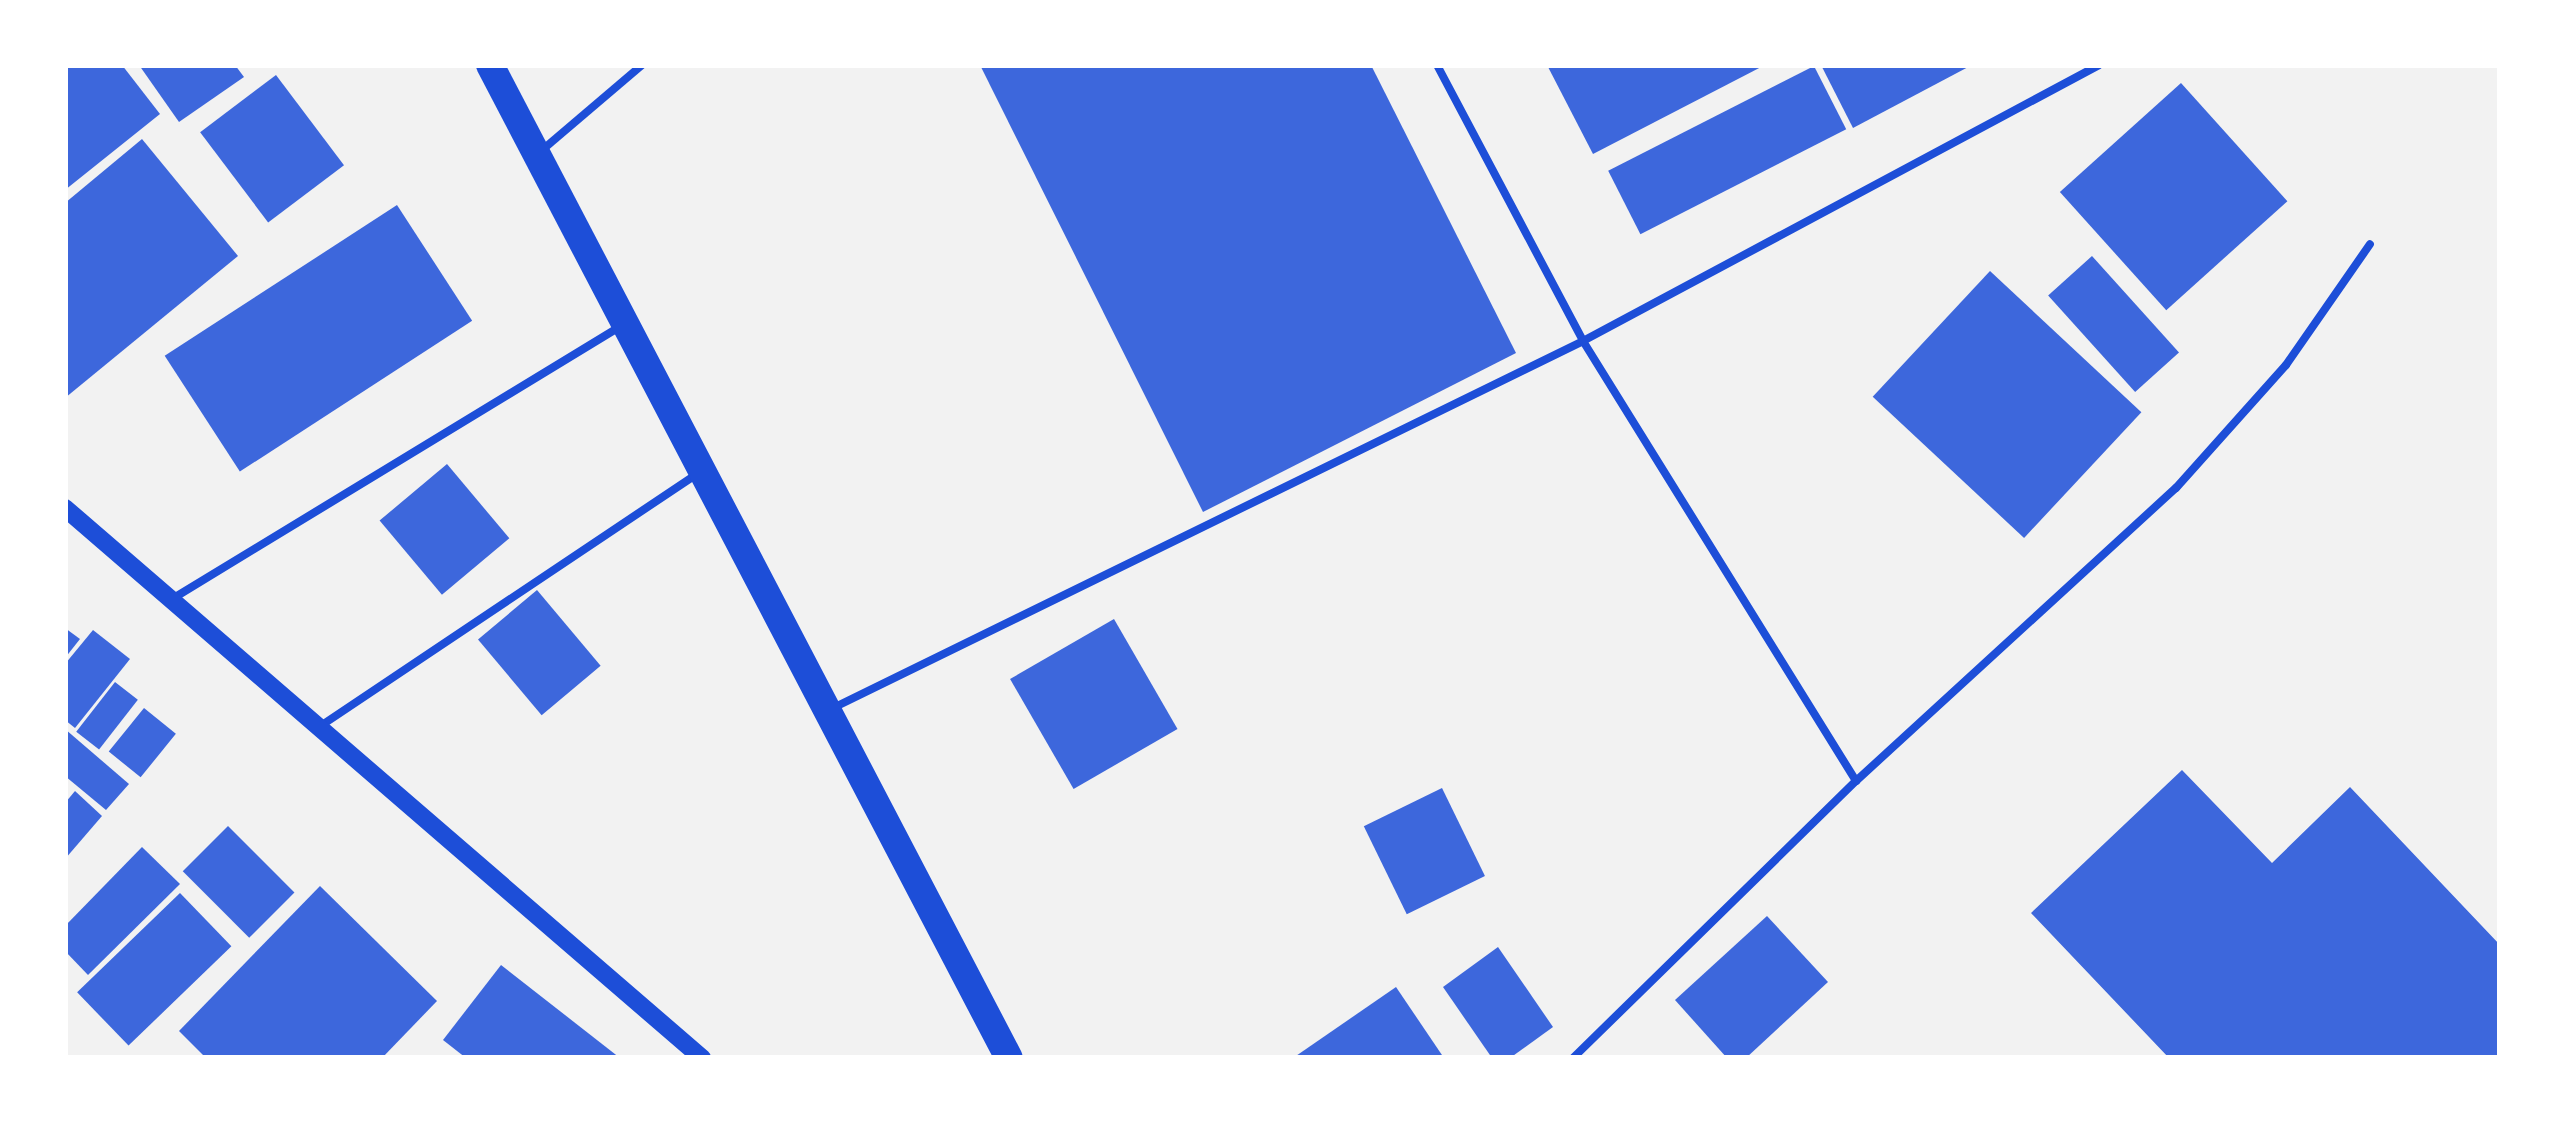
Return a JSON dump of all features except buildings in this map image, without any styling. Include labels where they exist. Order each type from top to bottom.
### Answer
[{"type":"highway","points":[[490,65],[1009,1058]]},
{"type":"street","points":[[65,508],[702,1058]]},
{"type":"lane","points":[[537,154],[642,65]]},
{"type":"lane","points":[[1437,65],[1583,341],[1856,781]]},
{"type":"lane","points":[[826,712],[1583,341],[2099,65]]},
{"type":"lane","points":[[1572,1058],[1856,781],[2176,488],[2286,365],[2370,244]]},
{"type":"lane","points":[[172,600],[625,323]]},
{"type":"lane","points":[[319,728],[702,471]]}]
